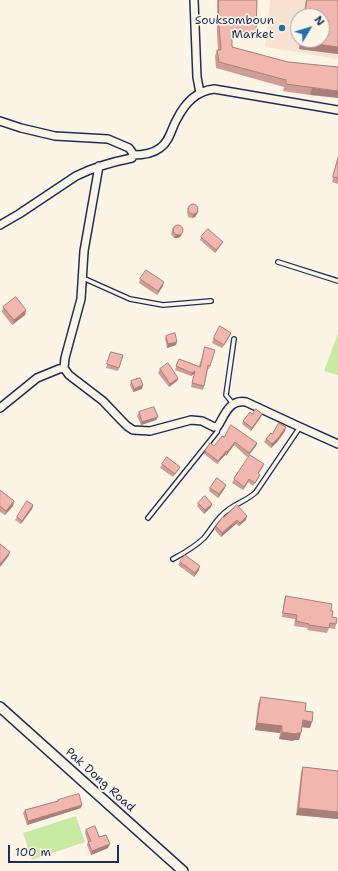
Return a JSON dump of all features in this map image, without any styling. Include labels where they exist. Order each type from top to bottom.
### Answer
[{"type":"street","points":[[194,0],[197,77],[200,93]]},
{"type":"street","points":[[0,225],[86,171],[132,158],[133,155],[150,154],[161,148],[168,140],[177,118],[189,101],[207,90],[214,89],[338,110]]},
{"type":"street","points":[[0,121],[54,136],[108,139],[129,148],[133,155]]},
{"type":"street","points":[[100,166],[84,251],[81,299],[65,358],[64,368],[70,375],[103,401],[133,430],[150,431],[191,420],[202,421],[214,427],[218,426],[230,407],[241,401],[338,444]]},
{"type":"street","points":[[0,408],[37,378],[64,368]]},
{"type":"street","name":"Pak Dong Road","points":[[0,707],[184,871]]},
{"type":"lane","points":[[278,262],[338,281]]},
{"type":"lane","points":[[83,278],[130,299],[163,305],[211,301]]},
{"type":"lane","points":[[233,404],[226,395],[234,339]]},
{"type":"lane","points":[[148,518],[218,432],[216,426]]},
{"type":"lane","points":[[173,559],[191,549],[204,538],[228,509],[251,497],[256,492],[300,427]]},
{"type":"shaded area","name":"Souksomboun Market","points":[[270,0],[338,0],[338,59],[265,47]]},
{"type":"green space","points":[[338,333],[338,375],[324,371]]},
{"type":"green space","points":[[76,816],[85,842],[32,860],[23,833]]},
{"type":"building","points":[[219,0],[257,0],[256,32],[232,31],[232,47],[288,62],[338,67],[338,91],[286,84],[286,80],[219,62],[217,50],[221,50]]},
{"type":"building","points":[[307,0],[338,0],[338,47],[330,46],[330,8],[306,8]]},
{"type":"building","points":[[338,158],[338,178],[333,177]]},
{"type":"building","points":[[191,204],[195,204],[197,205],[197,213],[191,214],[188,211],[188,207]]},
{"type":"building","points":[[176,225],[180,225],[182,226],[182,234],[176,235],[173,232],[173,228]]},
{"type":"building","points":[[208,229],[223,242],[216,250],[201,237]]},
{"type":"building","points":[[146,270],[164,282],[158,291],[140,279]]},
{"type":"building","points":[[16,297],[26,310],[14,320],[3,307]]},
{"type":"building","points":[[220,326],[231,333],[224,345],[214,339]]},
{"type":"building","points":[[175,333],[177,342],[168,344],[166,336]]},
{"type":"building","points":[[205,347],[215,350],[210,366],[208,365],[204,386],[192,383],[195,371],[192,373],[176,366],[179,359],[200,367]]},
{"type":"building","points":[[111,352],[123,355],[119,368],[107,364]]},
{"type":"building","points":[[168,363],[178,378],[170,384],[160,369]]},
{"type":"building","points":[[140,378],[143,385],[134,389],[131,381]]},
{"type":"building","points":[[154,407],[158,417],[142,422],[139,412]]},
{"type":"building","points":[[256,409],[262,414],[252,428],[243,421],[250,412],[252,414]]},
{"type":"building","points":[[279,423],[286,427],[272,444],[266,439],[271,433],[272,434]]},
{"type":"building","points":[[231,425],[257,443],[249,453],[235,442],[218,461],[205,451],[210,443],[214,446],[222,436],[224,437]]},
{"type":"building","points":[[250,455],[264,464],[258,473],[260,475],[255,483],[249,479],[244,487],[234,479]]},
{"type":"building","points":[[167,457],[180,467],[175,474],[162,464]]},
{"type":"building","points":[[217,478],[226,485],[219,494],[210,488]]},
{"type":"building","points":[[0,490],[14,501],[6,511],[0,506]]},
{"type":"building","points":[[205,496],[212,504],[205,510],[198,503]]},
{"type":"building","points":[[27,501],[33,505],[22,521],[17,517]]},
{"type":"building","points":[[237,505],[247,516],[240,523],[237,520],[222,533],[216,526],[223,517]]},
{"type":"building","points":[[0,544],[10,552],[0,564]]},
{"type":"building","points":[[185,555],[200,566],[195,573],[180,562]]},
{"type":"building","points":[[286,596],[332,604],[332,617],[337,618],[336,624],[330,623],[329,628],[309,625],[296,621],[297,615],[283,613]]},
{"type":"building","points":[[261,697],[306,703],[305,711],[313,712],[312,722],[303,720],[301,733],[296,734],[282,732],[282,726],[257,723]]},
{"type":"building","points":[[303,767],[338,771],[338,812],[299,808]]},
{"type":"building","points":[[79,794],[82,805],[28,821],[25,810]]},
{"type":"building","points":[[95,826],[99,837],[106,835],[110,844],[92,851],[88,842],[91,841],[86,830]]},
{"type":"place","name":"Souksomboun Market","points":[[282,28]]}]
